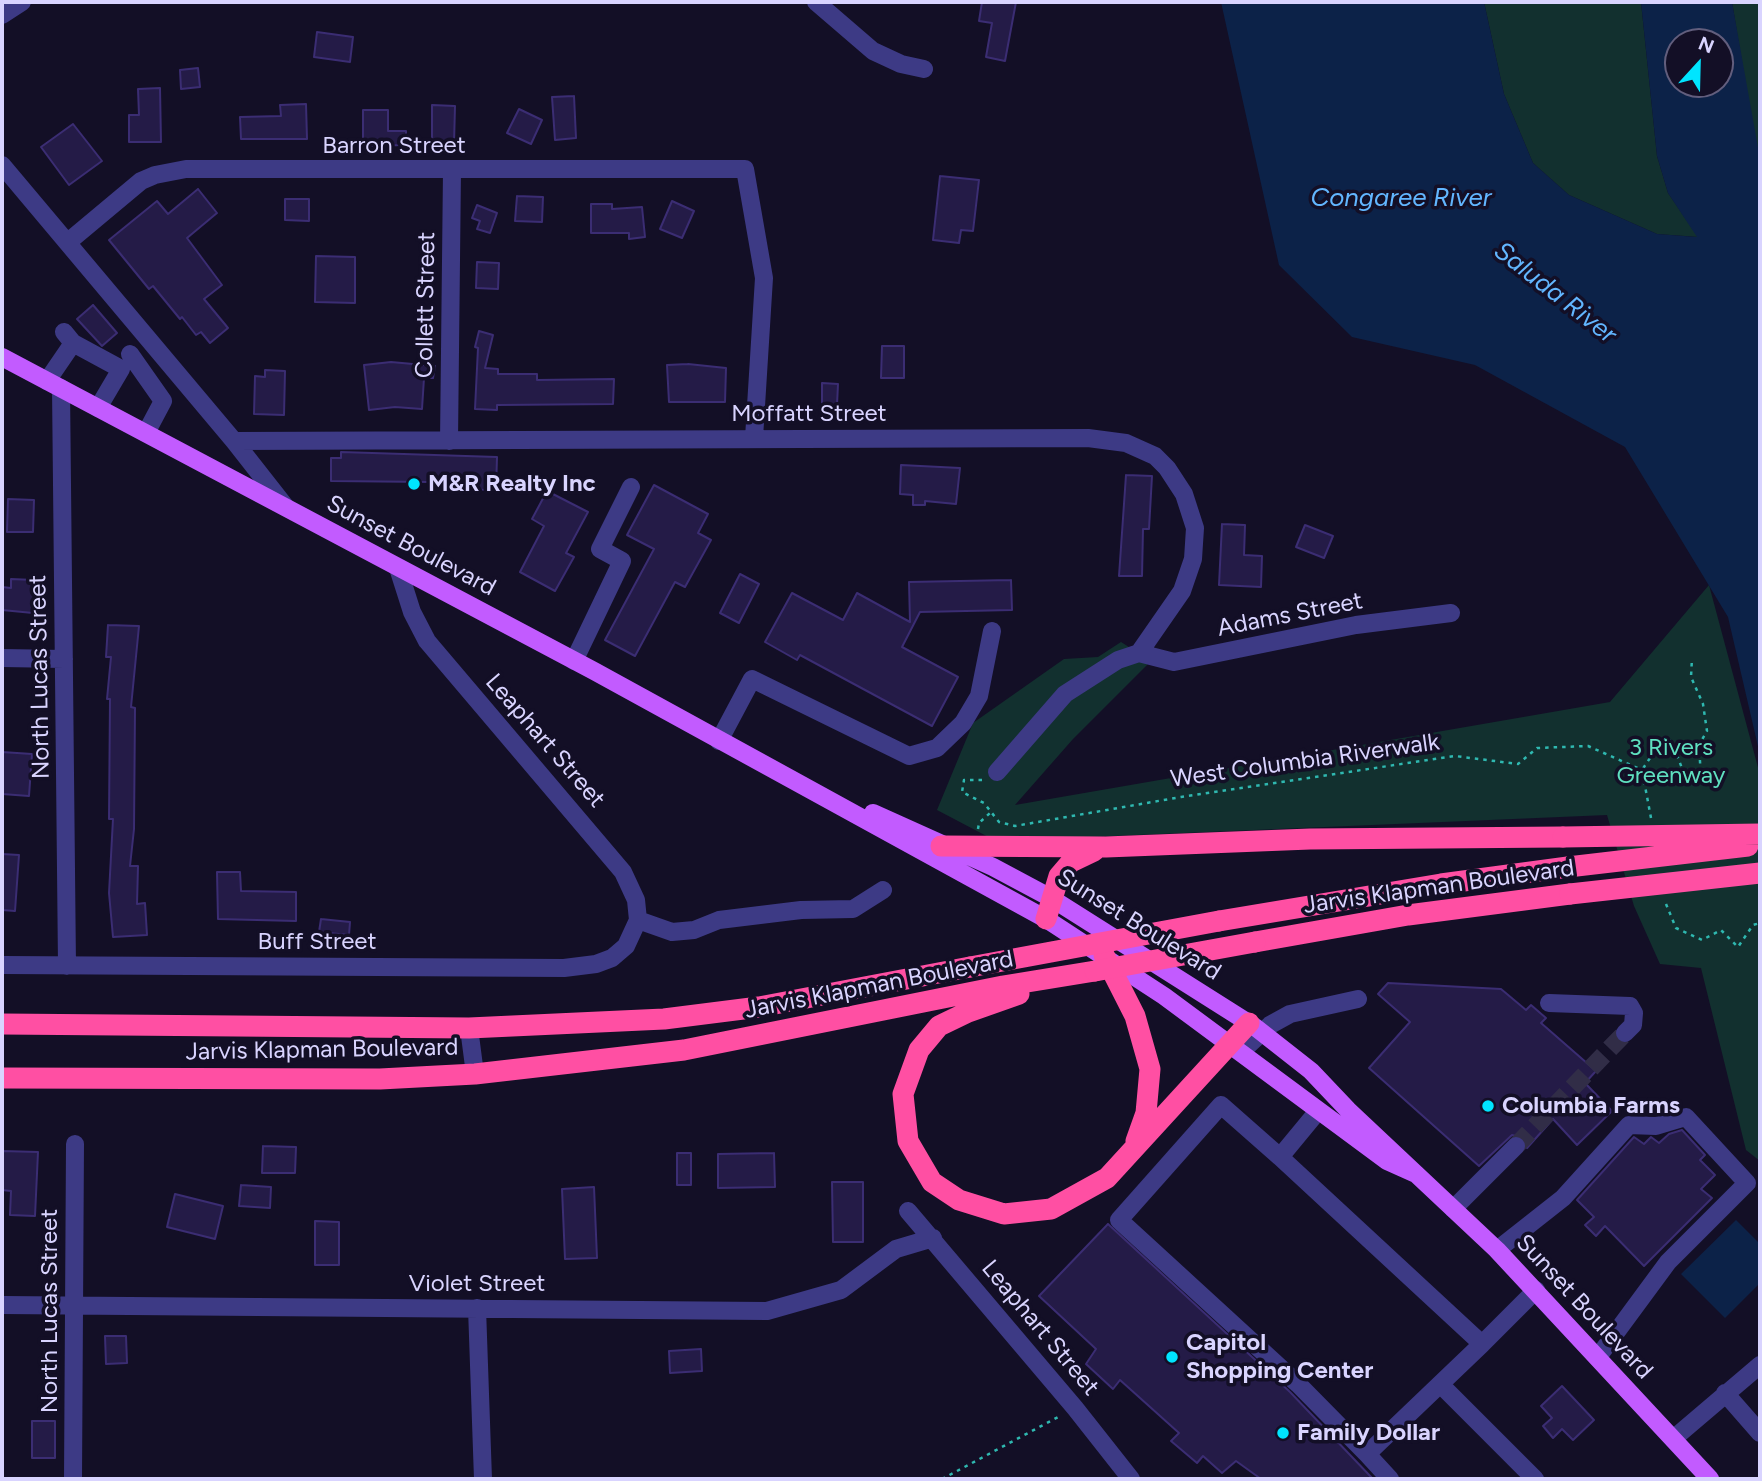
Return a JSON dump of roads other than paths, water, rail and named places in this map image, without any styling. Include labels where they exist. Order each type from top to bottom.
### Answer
[{"type":"highway","points":[[941,846],[1106,847],[1310,839],[1760,834]]},
{"type":"highway","name":"Jarvis Klapman Boulevard","points":[[2,1024],[469,1028],[664,1019],[759,1007],[1219,921],[1441,884],[1760,844]]},
{"type":"highway","points":[[1046,919],[1059,876],[1071,862],[1082,855],[1106,847]]},
{"type":"highway","name":"Jarvis Klapman Boulevard","points":[[1099,963],[1255,942],[1408,915],[1760,873]]},
{"type":"highway","points":[[1133,1149],[1146,1113],[1150,1069],[1136,1016],[1099,963],[1010,990],[953,1018],[928,1037],[906,1079],[902,1110],[908,1141],[922,1169],[945,1192],[973,1207],[1004,1214],[1036,1213],[1066,1203],[1094,1188],[1119,1168],[1133,1149],[1256,1028]]},
{"type":"highway","name":"Jarvis Klapman Boulevard","points":[[2,1078],[380,1079],[475,1074],[684,1050],[1010,990]]},
{"type":"main road","name":"Sunset Boulevard","points":[[2,357],[574,661],[1046,919],[1099,963],[1236,1048],[1387,1161],[1416,1174]]},
{"type":"main road","name":"Sunset Boulevard","points":[[795,784],[845,800],[941,846],[993,867],[1051,898],[1256,1028],[1311,1071],[1497,1250],[1710,1479]]},
{"type":"street","points":[[2,15],[22,2]]},
{"type":"street","points":[[816,2],[873,51],[901,64],[924,69]]},
{"type":"street","points":[[2,165],[234,441],[285,506]]},
{"type":"street","name":"Barron Street","points":[[68,242],[128,190],[148,178],[171,171],[745,169],[764,278],[754,438]]},
{"type":"street","name":"Collett Street","points":[[449,440],[452,170]]},
{"type":"street","points":[[98,408],[126,362],[147,337]]},
{"type":"street","points":[[54,384],[69,338],[126,362],[163,401],[146,433]]},
{"type":"street","name":"North Lucas Street","points":[[54,384],[64,659],[67,966]]},
{"type":"street","name":"Moffatt Street","points":[[234,441],[1088,438],[1126,443],[1155,456],[1184,494],[1193,520],[1195,544],[1193,559],[1181,591],[1139,653]]},
{"type":"street","points":[[574,661],[622,561],[600,549],[631,487]]},
{"type":"street","name":"Leaphart Street","points":[[398,568],[412,612],[427,641],[614,859],[636,900],[638,920]]},
{"type":"street","name":"Adams Street","points":[[1139,653],[1174,662],[1191,660],[1356,625],[1451,613]]},
{"type":"street","points":[[719,741],[752,679],[909,756],[936,748],[963,723],[979,696],[992,631]]},
{"type":"street","points":[[997,772],[1065,694],[1118,660],[1139,653]]},
{"type":"street","points":[[2,658],[64,659]]},
{"type":"street","points":[[638,920],[672,932],[694,930],[719,920],[801,910],[853,909],[883,890]]},
{"type":"street","name":"Buff Street","points":[[2,965],[564,968],[596,964],[612,958],[626,946],[638,920]]},
{"type":"street","points":[[1256,1028],[1290,1014],[1357,999]]},
{"type":"street","points":[[1549,1003],[1629,1006],[1634,1013],[1633,1025],[1625,1033]]},
{"type":"street","points":[[469,1028],[475,1074]]},
{"type":"street","points":[[1390,1479],[1298,1384],[1119,1220],[1222,1105],[1482,1344]]},
{"type":"street","points":[[1280,1157],[1318,1111]]},
{"type":"street","points":[[1497,1250],[1563,1198],[1629,1125],[1656,1126],[1686,1117],[1747,1182],[1668,1262],[1598,1357]]},
{"type":"street","name":"North Lucas Street","points":[[73,1479],[75,1144]]},
{"type":"street","points":[[1453,1209],[1516,1146]]},
{"type":"street","name":"Leaphart Street","points":[[908,1211],[1132,1479]]},
{"type":"street","name":"Violet Street","points":[[2,1305],[767,1311],[841,1290],[896,1249],[933,1238]]},
{"type":"street","points":[[1367,1454],[1536,1290]]},
{"type":"street","points":[[477,1308],[483,1479]]},
{"type":"street","points":[[1674,1439],[1724,1393],[1760,1365]]},
{"type":"street","points":[[1440,1384],[1535,1479]]},
{"type":"street","points":[[1724,1393],[1760,1433]]},
{"type":"water","name":"Congaree River","points":[[1221,2],[1484,2],[1504,94],[1533,163],[1569,195],[1657,234],[1697,237],[1668,193],[1657,156],[1641,2],[1732,2],[1760,159],[1760,755],[1728,617],[1625,447],[1475,365],[1352,337],[1279,265]]},
{"type":"water","points":[[1736,1220],[1760,1244],[1760,1283],[1725,1318],[1681,1274]]},
{"type":"tunnel","points":[[1516,1146],[1625,1033]]},
{"type":"place","name":"M&R Realty Inc","points":[[414,484]]},
{"type":"place","name":"Columbia Farms","points":[[1488,1106]]},
{"type":"place","name":"Capitol Shopping Center","points":[[1172,1357]]},
{"type":"place","name":"Family Dollar","points":[[1283,1433]]},
{"type":"water label","name":"Saluda River","points":[[1555,293]]},
{"type":"park label","name":"3 Rivers Greenway","points":[[1671,762]]}]
